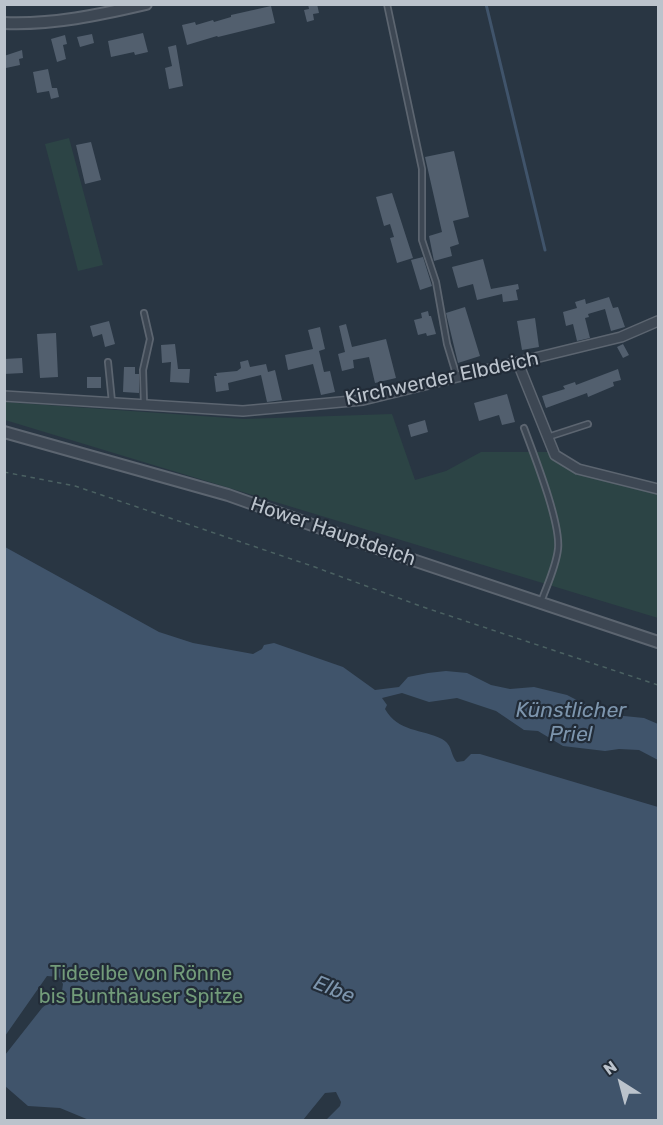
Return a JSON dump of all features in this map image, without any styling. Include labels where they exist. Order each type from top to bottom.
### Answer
[{"type":"street","points":[[4,23],[34,24],[67,21],[146,4]]},
{"type":"street","name":"Kirchwerder Elbdeich","points":[[4,396],[243,411],[363,400],[621,337],[658,321]]},
{"type":"street","points":[[518,363],[555,455],[578,469],[658,489]]},
{"type":"street","name":"Hower Hauptdeich","points":[[4,432],[228,495],[371,546],[658,642]]},
{"type":"lane","points":[[387,4],[422,169],[422,240],[436,282],[447,344],[457,377]]},
{"type":"lane","points":[[144,313],[150,339],[144,360],[144,404]]},
{"type":"lane","points":[[108,362],[112,402]]},
{"type":"lane","points":[[548,437],[588,424]]},
{"type":"lane","points":[[524,428],[536,459],[558,540],[557,554],[541,602]]},
{"type":"path","points":[[4,472],[75,486],[312,566],[423,607],[658,685]]},
{"type":"green space","points":[[69,138],[103,265],[78,271],[45,144]]},
{"type":"green space","points":[[4,402],[244,419],[392,414],[415,480],[446,471],[481,452],[551,452],[579,467],[658,485],[658,618],[5,420]]},
{"type":"water","points":[[5,547],[159,632],[193,643],[253,654],[262,649],[264,645],[274,643],[343,667],[375,690],[399,687],[408,677],[428,673],[446,671],[467,673],[491,685],[510,689],[534,687],[567,695],[604,714],[644,718],[658,724],[658,760],[639,750],[605,751],[563,746],[538,731],[524,730],[496,711],[457,698],[429,702],[402,693],[382,698],[387,705],[385,709],[397,722],[442,739],[448,744],[457,762],[464,761],[471,754],[480,754],[658,807],[658,1120],[326,1120],[340,1106],[341,1102],[336,1092],[325,1093],[303,1120],[89,1120],[60,1108],[28,1106],[5,1086],[5,1055],[42,1008],[62,991],[63,984],[59,977],[47,976],[5,1036]]},
{"type":"building","points":[[308,4],[317,4],[319,13],[313,14],[314,20],[307,22],[304,10],[309,9]]},
{"type":"building","points":[[271,6],[275,23],[187,45],[182,25],[195,22],[196,25],[213,20],[214,22],[231,17],[231,15]]},
{"type":"building","points":[[143,33],[148,52],[135,55],[134,52],[111,57],[108,41]]},
{"type":"building","points":[[92,34],[94,43],[80,47],[77,37]]},
{"type":"building","points":[[65,35],[67,44],[63,45],[66,59],[57,62],[51,39]]},
{"type":"building","points":[[176,45],[183,86],[169,89],[165,68],[172,66],[168,47]]},
{"type":"building","points":[[22,50],[23,58],[19,59],[20,65],[6,68],[4,56]]},
{"type":"building","points":[[48,69],[52,88],[57,88],[59,97],[51,99],[49,91],[37,93],[33,72]]},
{"type":"building","points":[[91,142],[101,180],[85,184],[76,145]]},
{"type":"building","points":[[454,151],[469,217],[453,221],[459,244],[450,247],[452,256],[434,261],[429,236],[442,232],[425,157]]},
{"type":"building","points":[[392,193],[413,258],[397,263],[390,238],[394,237],[390,224],[384,226],[376,197]]},
{"type":"building","points":[[423,257],[432,286],[420,290],[411,260]]},
{"type":"building","points":[[483,259],[491,289],[518,284],[519,289],[516,290],[518,300],[503,302],[502,294],[477,300],[473,284],[458,288],[452,267]]},
{"type":"building","points":[[609,297],[613,308],[618,307],[625,327],[611,331],[605,309],[588,314],[589,317],[585,318],[590,338],[577,341],[573,324],[566,326],[563,312],[577,308],[575,302],[585,299],[586,304]]},
{"type":"building","points":[[465,307],[480,356],[458,363],[446,313]]},
{"type":"building","points":[[428,311],[436,334],[418,335],[414,320],[422,318],[421,313]]},
{"type":"building","points":[[535,318],[539,347],[522,350],[517,321]]},
{"type":"building","points":[[109,321],[115,344],[105,347],[102,334],[93,337],[90,326]]},
{"type":"building","points":[[346,324],[352,347],[386,339],[396,378],[375,383],[369,357],[353,360],[354,368],[342,371],[338,354],[345,352],[339,326]]},
{"type":"building","points":[[320,327],[325,349],[319,351],[324,372],[330,371],[335,392],[321,395],[313,364],[288,370],[285,355],[313,349],[308,330]]},
{"type":"building","points":[[56,333],[58,377],[40,378],[37,334]]},
{"type":"building","points":[[175,344],[178,369],[190,369],[189,383],[170,382],[171,362],[162,363],[161,345]]},
{"type":"building","points":[[623,344],[629,355],[623,358],[617,347]]},
{"type":"building","points":[[22,358],[23,373],[4,374],[4,359]]},
{"type":"building","points":[[248,360],[250,367],[266,364],[268,372],[275,370],[282,400],[267,402],[261,375],[228,383],[229,390],[216,392],[214,376],[217,376],[216,373],[237,371],[241,368],[240,362]]},
{"type":"building","points":[[124,367],[135,367],[135,374],[139,374],[139,393],[123,392]]},
{"type":"building","points":[[618,369],[621,380],[613,382],[614,386],[588,397],[587,393],[546,408],[542,396],[565,389],[563,386],[575,382],[576,385]]},
{"type":"building","points":[[87,377],[101,377],[101,388],[87,388]]},
{"type":"building","points":[[507,394],[515,422],[502,425],[499,415],[479,421],[474,403]]},
{"type":"building","points":[[425,420],[428,432],[411,437],[408,425]]},
{"type":"waterway","points":[[486,4],[545,250]]},
{"type":"water label","name":"Künstlicher Priel","points":[[571,723]]},
{"type":"water label","name":"Elbe","points":[[334,990]]},
{"type":"park label","name":"Tideelbe von Rönne bis Bunthäuser Spitze","points":[[141,986]]}]
